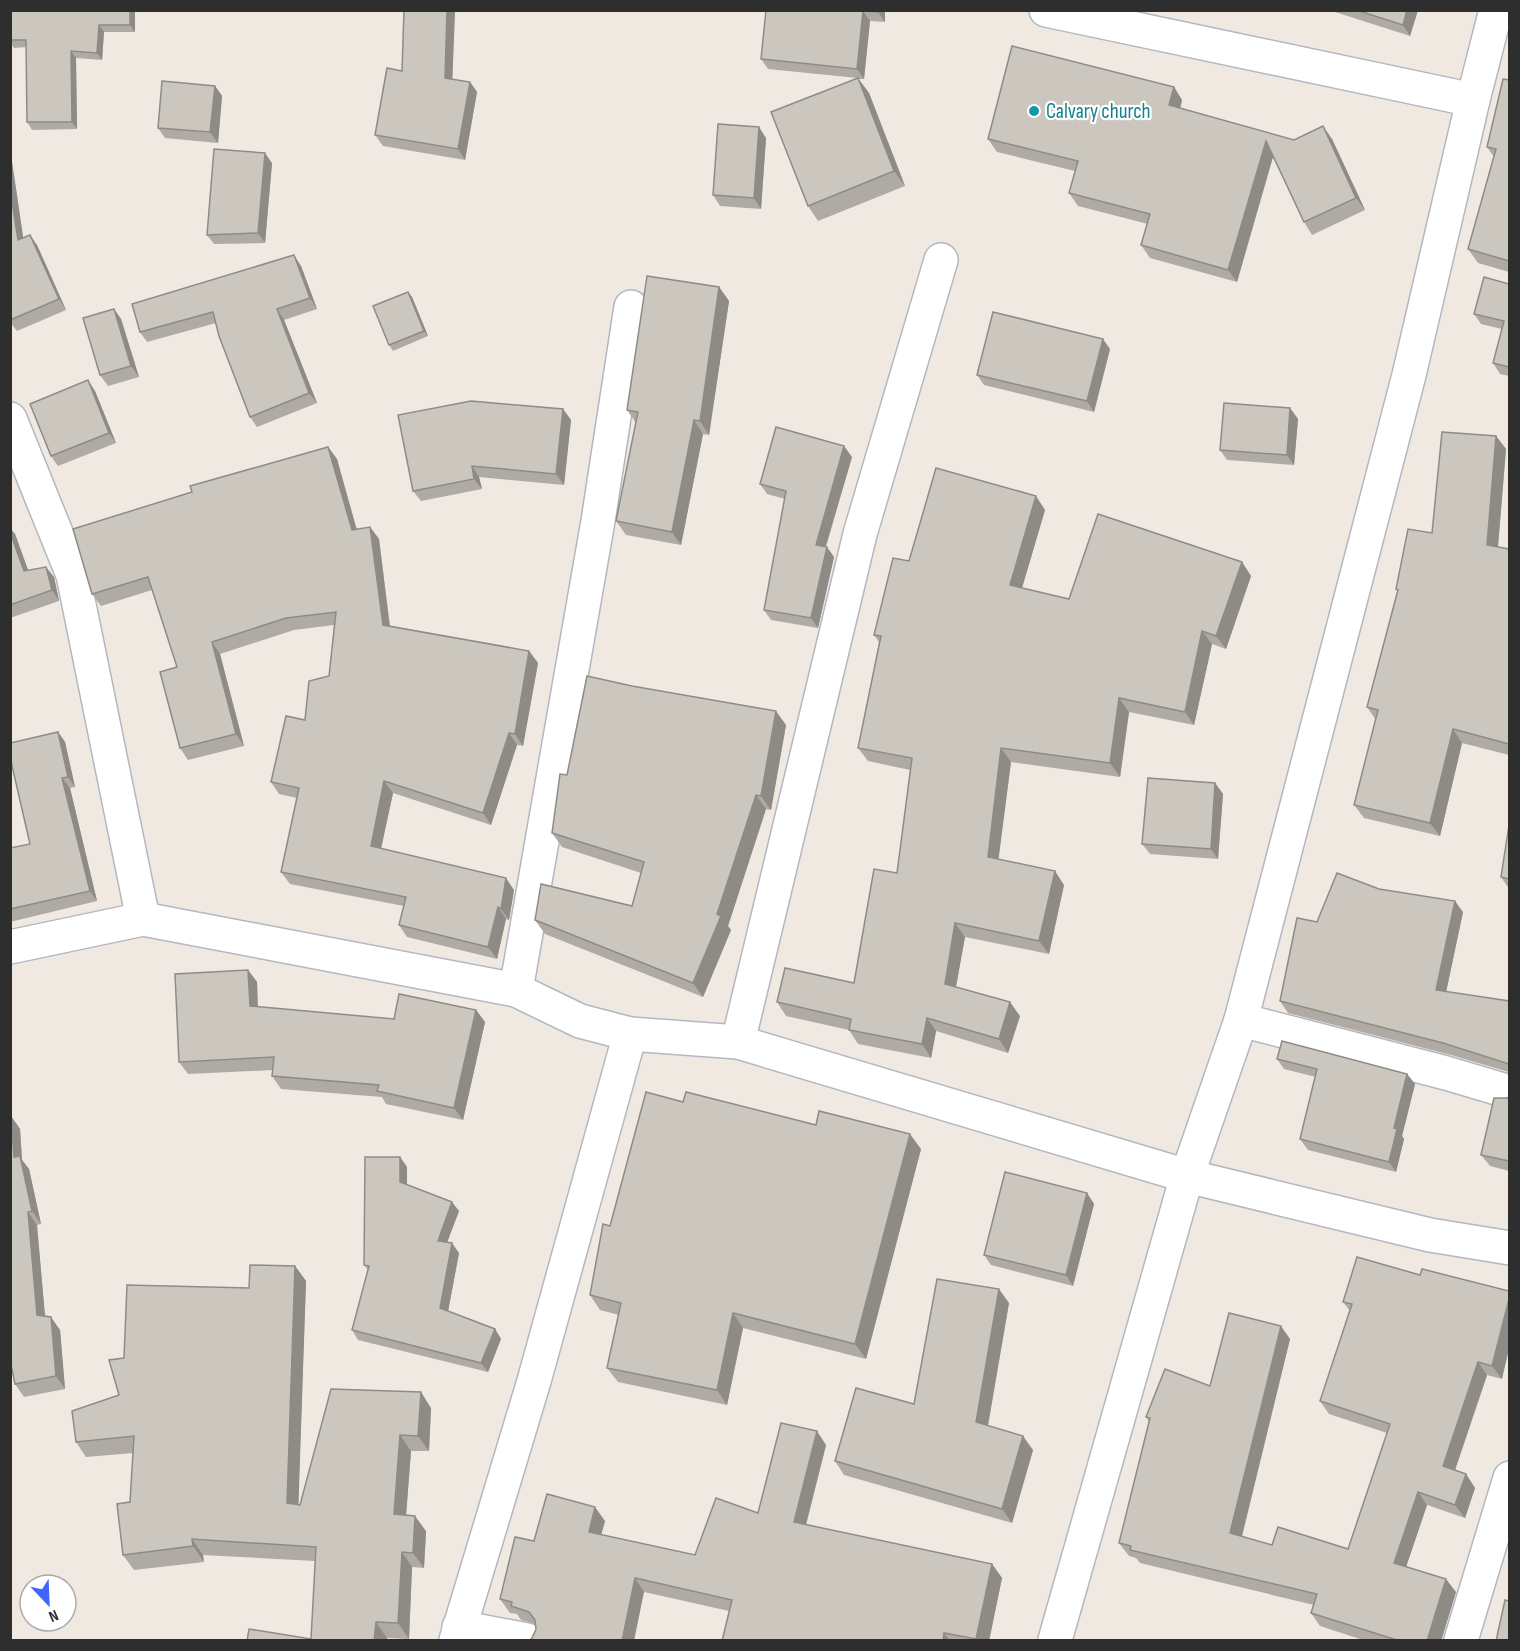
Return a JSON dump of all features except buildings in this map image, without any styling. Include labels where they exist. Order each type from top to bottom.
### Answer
[{"type":"street","points":[[1046,10],[1473,100]]},
{"type":"street","points":[[1055,1641],[1187,1176],[1241,1020],[1408,375],[1496,10]]},
{"type":"street","points":[[738,1042],[860,534],[941,260]]},
{"type":"street","points":[[516,990],[598,521],[631,307]]},
{"type":"street","points":[[10,419],[73,575],[143,919]]},
{"type":"street","points":[[10,947],[143,919],[516,990],[580,1021],[630,1034],[738,1042],[1187,1176],[1430,1235],[1509,1248]]},
{"type":"street","points":[[1241,1020],[1446,1073],[1509,1092]]},
{"type":"street","points":[[527,1641],[458,1634],[534,1381],[630,1034]]},
{"type":"street","points":[[1461,1641],[1509,1478]]},
{"type":"place","name":"Calvary church","points":[[1034,111]]}]
